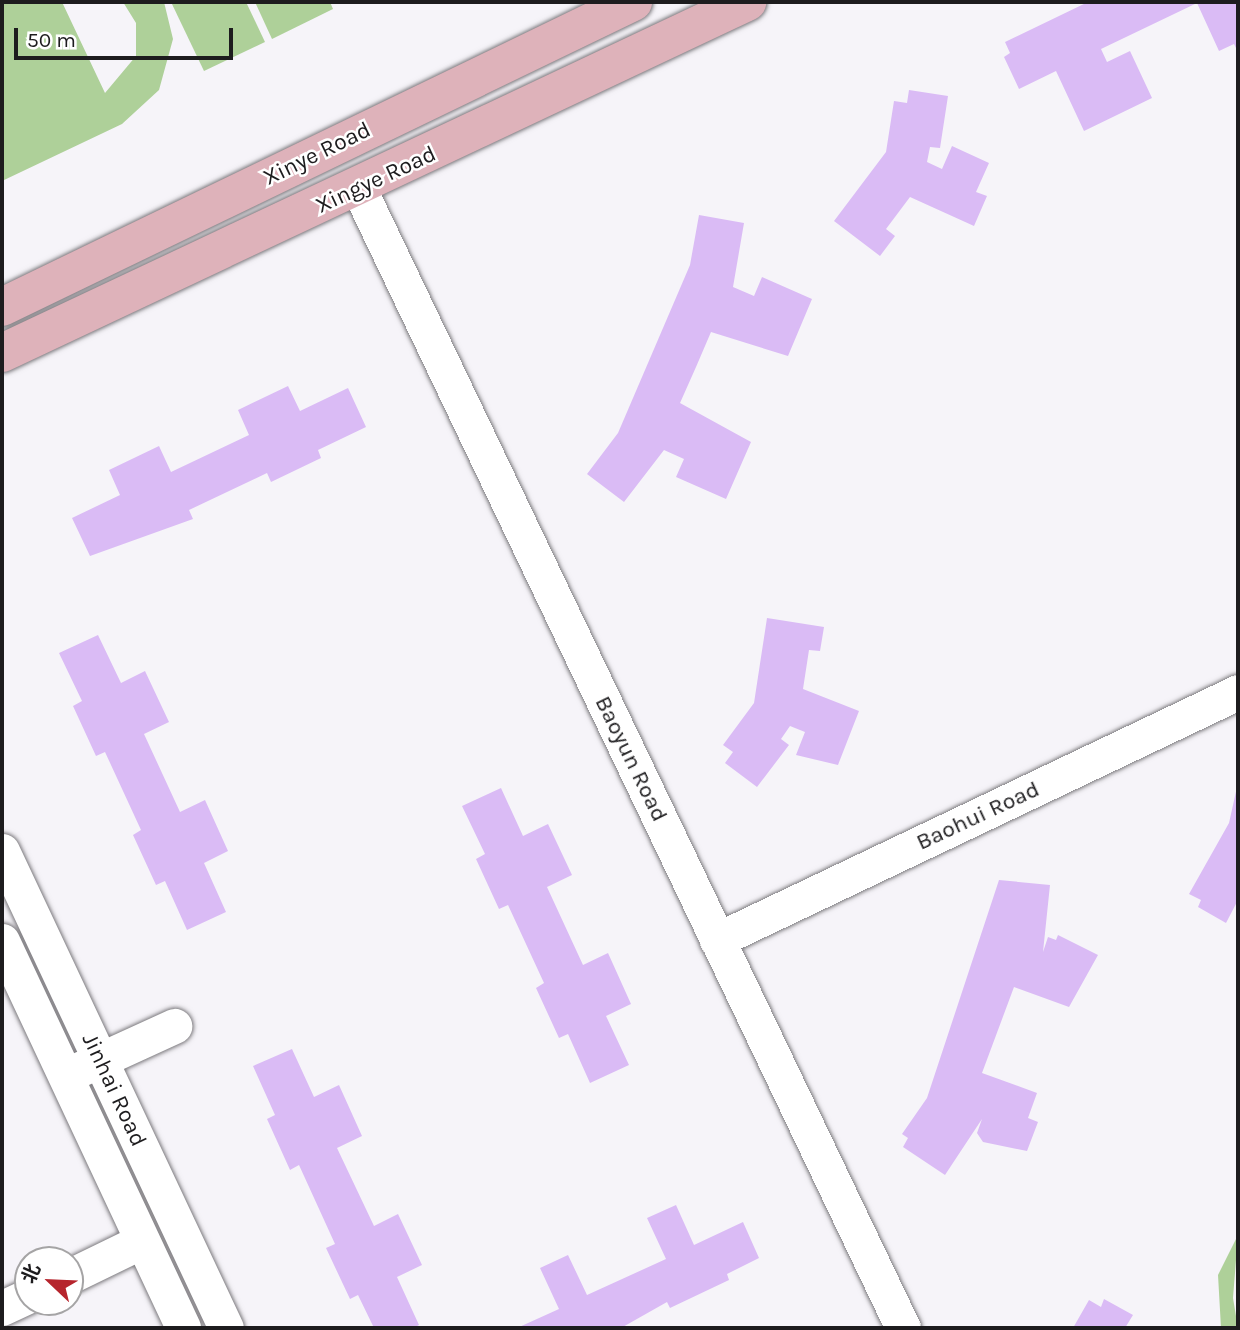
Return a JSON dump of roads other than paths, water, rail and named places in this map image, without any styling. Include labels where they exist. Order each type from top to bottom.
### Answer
[{"type":"main road","name":"Xinye Road","points":[[2,307],[633,2]]},
{"type":"main road","name":"Xingye Road","points":[[2,353],[359,189],[747,2]]},
{"type":"street","name":"Baoyun Road","points":[[359,189],[903,1328]]},
{"type":"street","name":"Baohui Road","points":[[717,940],[1238,692]]},
{"type":"street","name":"Jinhai Road","points":[[2,852],[226,1328]]},
{"type":"street","name":"Jinhai Road","points":[[2,941],[183,1328]]},
{"type":"street","points":[[65,1076],[174,1026]]},
{"type":"street","points":[[84,1269],[142,1241]]}]
